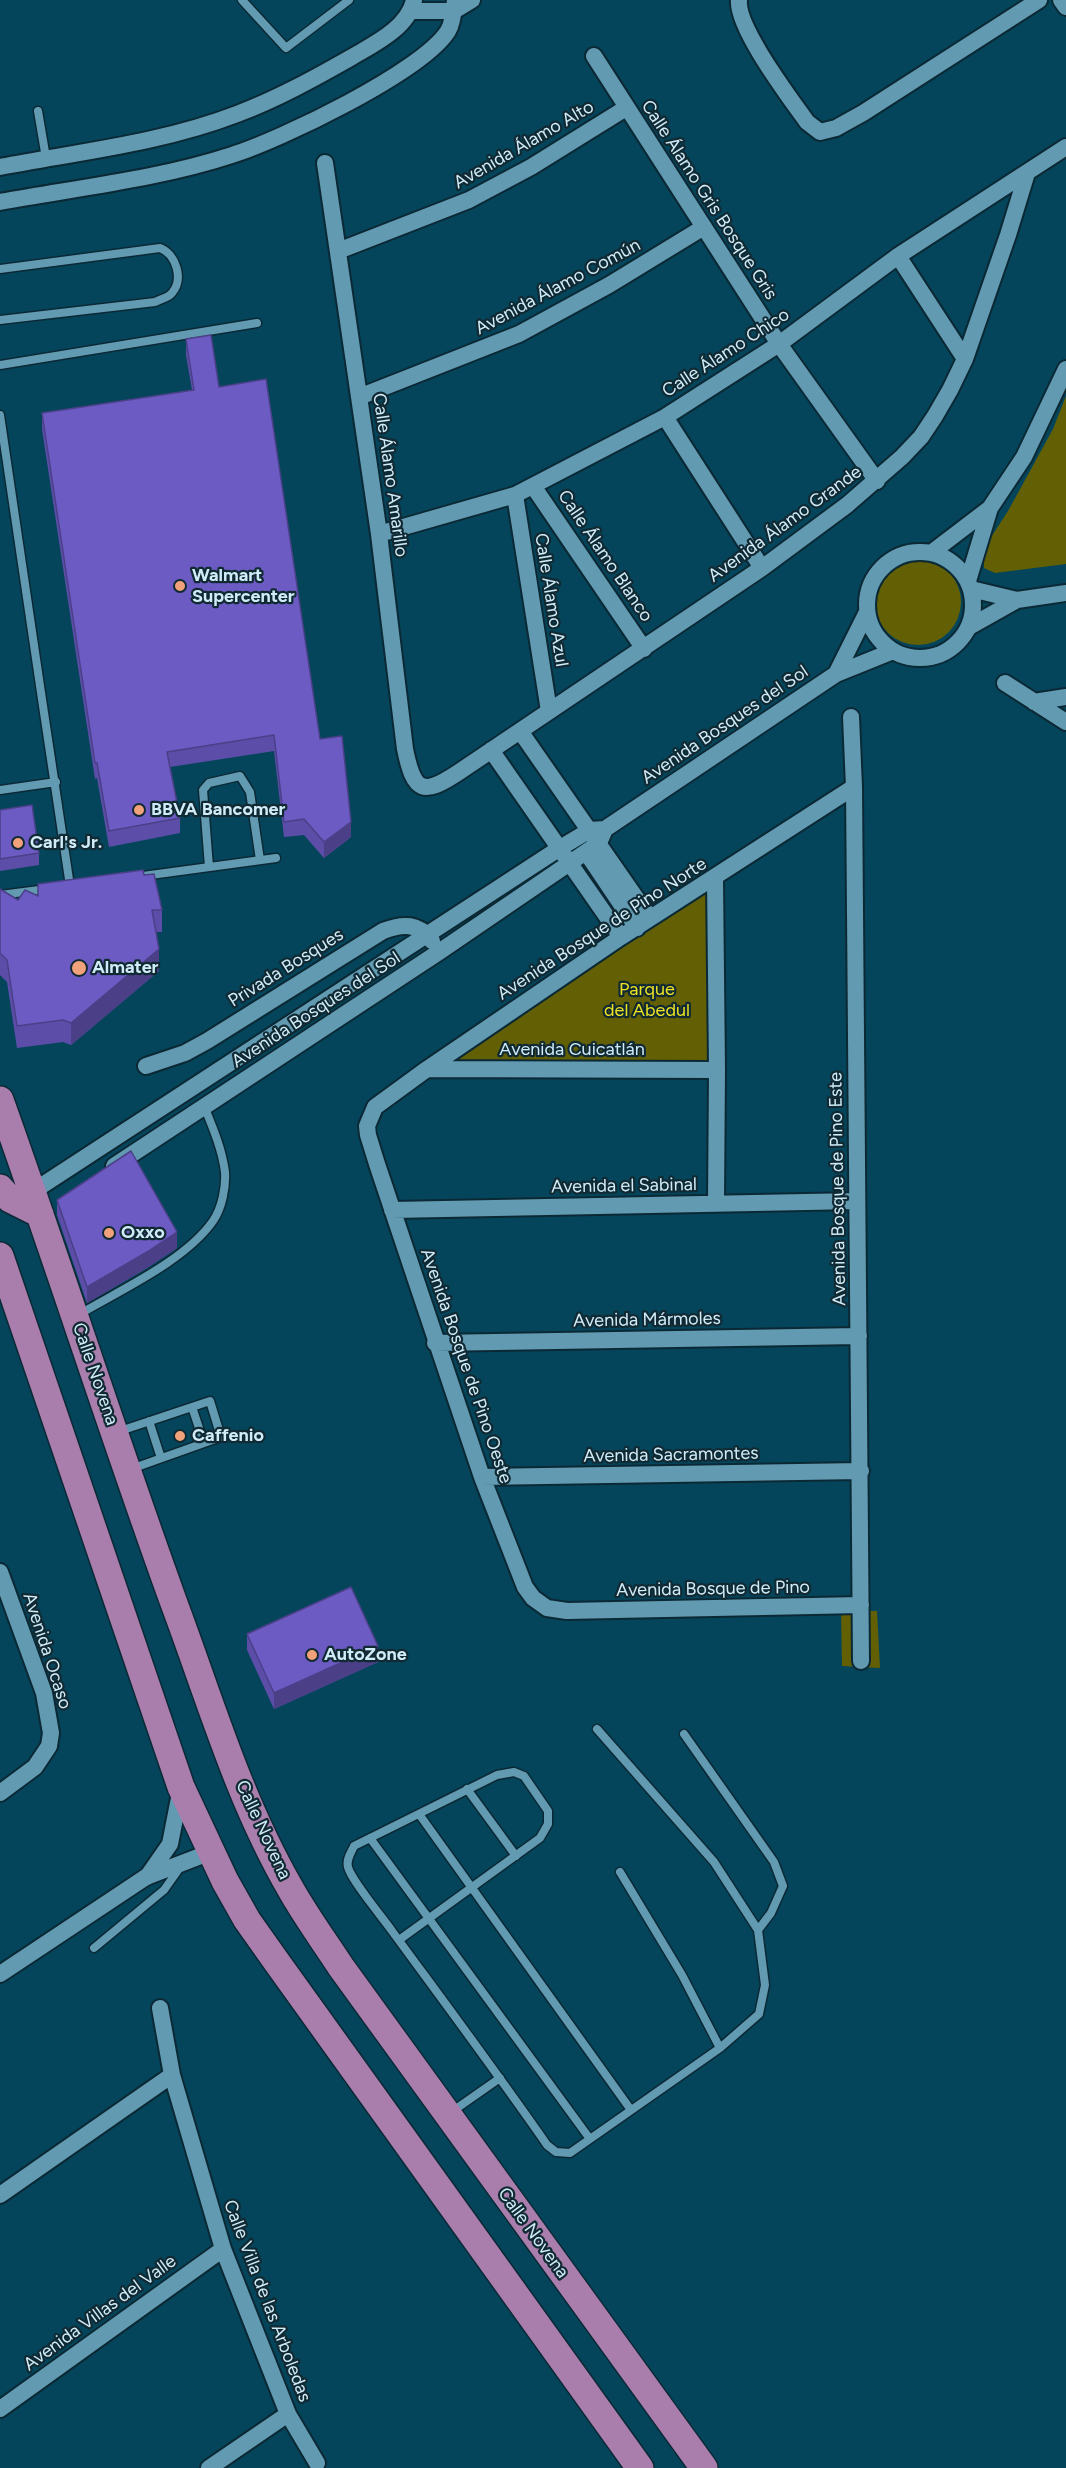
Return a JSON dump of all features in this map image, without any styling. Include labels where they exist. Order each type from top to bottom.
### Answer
[{"type":"main road","name":"Calle Novena","points":[[0,1100],[42,1204],[75,1316],[228,1751],[275,1861],[290,1889],[334,1957],[704,2468]]},
{"type":"main road","points":[[0,1188],[10,1199],[42,1204]]},
{"type":"main road","points":[[0,1256],[181,1787],[230,1891],[258,1936],[640,2468]]},
{"type":"street","points":[[0,167],[156,137],[238,114],[301,85],[361,52],[402,22],[412,5],[455,5],[472,0]]},
{"type":"street","points":[[739,0],[741,18],[761,54],[801,114],[814,129],[820,132],[836,128],[863,113],[1037,0]]},
{"type":"street","points":[[1061,0],[1066,7]]},
{"type":"street","points":[[0,202],[170,171],[232,155],[283,134],[357,97],[426,54],[449,30],[455,5]]},
{"type":"street","name":"Calle Álamo Gris Bosque Gris","points":[[594,56],[779,344],[877,481]]},
{"type":"street","name":"Avenida Álamo Alto","points":[[338,251],[469,200],[541,161],[626,108]]},
{"type":"street","name":"Calle Álamo Chico","points":[[379,534],[515,495],[665,417],[779,344],[898,256],[1066,147]]},
{"type":"street","name":"Calle Álamo Amarillo","points":[[325,163],[379,534],[405,749],[410,772],[424,788]]},
{"type":"street","name":"Avenida Álamo Grande","points":[[424,788],[441,784],[762,568],[877,481],[921,437],[950,390],[964,359],[1005,245],[1027,173]]},
{"type":"street","name":"Avenida Álamo Común","points":[[359,398],[519,334],[609,285],[704,227]]},
{"type":"street","points":[[898,256],[964,359]]},
{"type":"street","points":[[969,585],[990,508],[1024,457],[1066,369]]},
{"type":"street","points":[[665,417],[762,568]]},
{"type":"street","name":"Calle Álamo Blanco","points":[[533,486],[644,649]]},
{"type":"street","name":"Calle Álamo Azul","points":[[515,495],[549,711]]},
{"type":"street","points":[[931,553],[990,508]]},
{"type":"street","points":[[909,553],[931,553],[946,558],[959,568],[969,585],[973,608],[969,627],[962,638],[942,653],[917,658],[893,651],[876,634],[867,612],[869,590],[880,570],[898,557],[909,553]]},
{"type":"street","points":[[969,585],[1017,600]]},
{"type":"street","points":[[969,627],[1017,600],[1066,593]]},
{"type":"street","name":"Avenida Bosques del Sol","points":[[836,674],[867,612]]},
{"type":"street","name":"Avenida Bosques del Sol","points":[[99,1175],[439,952],[569,862],[595,838],[836,674],[893,651]]},
{"type":"street","points":[[1005,683],[1066,722]]},
{"type":"street","points":[[1034,702],[1066,697]]},
{"type":"street","name":"Avenida Bosque de Pino Este","points":[[851,717],[854,787],[861,1661]]},
{"type":"street","points":[[520,731],[595,838],[644,923]]},
{"type":"street","points":[[491,750],[621,938]]},
{"type":"street","name":"Avenida Bosque de Pino Norte","points":[[375,1107],[427,1069],[621,938],[854,787]]},
{"type":"street","name":"Avenida Bosques del Sol","points":[[42,1204],[427,934],[560,848],[595,838]]},
{"type":"street","points":[[715,878],[716,1203]]},
{"type":"street","name":"Privada Bosques","points":[[146,1066],[185,1053],[207,1041],[383,931],[402,924],[416,927],[427,934]]},
{"type":"street","points":[[427,934],[439,952]]},
{"type":"street","name":"Avenida Cuicatlán","points":[[427,1069],[717,1070]]},
{"type":"street","name":"Avenida Bosque de Pino Oeste","points":[[375,1107],[367,1126],[368,1135],[435,1343],[482,1478],[525,1587],[533,1598],[547,1608],[567,1611]]},
{"type":"street","name":"Avenida el Sabinal","points":[[392,1210],[857,1202]]},
{"type":"street","name":"Avenida Mármoles","points":[[435,1343],[859,1336]]},
{"type":"street","name":"Avenida Sacramontes","points":[[482,1478],[861,1471]]},
{"type":"street","name":"Avenida Ocaso","points":[[0,1572],[44,1693],[51,1733],[49,1746],[35,1767],[0,1793]]},
{"type":"street","name":"Avenida Bosque de Pino","points":[[567,1611],[861,1605]]},
{"type":"street","points":[[146,1877],[170,1844],[181,1787]]},
{"type":"street","points":[[0,1974],[146,1877],[211,1852]]},
{"type":"street","name":"Calle Villa de las Arboledas","points":[[160,2008],[172,2075],[223,2249],[288,2414],[317,2463]]},
{"type":"street","points":[[0,2195],[172,2075]]},
{"type":"street","name":"Avenida Villas del Valle","points":[[0,2409],[223,2249]]},
{"type":"street","points":[[209,2468],[288,2414]]},
{"type":"lane","points":[[242,0],[285,48],[349,0]]},
{"type":"lane","points":[[38,111],[46,158]]},
{"type":"lane","points":[[0,269],[160,248],[174,259],[177,276],[174,291],[169,296],[154,302],[0,320]]},
{"type":"lane","points":[[0,365],[256,323]]},
{"type":"lane","points":[[0,415],[22,579],[56,782],[70,886]]},
{"type":"lane","points":[[208,867],[203,790],[209,783],[240,776],[250,792],[260,860]]},
{"type":"lane","points":[[0,790],[56,782]]},
{"type":"lane","points":[[128,878],[276,858]]},
{"type":"lane","points":[[0,895],[81,884]]},
{"type":"lane","points":[[75,1316],[180,1252],[213,1220],[222,1203],[225,1174],[220,1146],[204,1106]]},
{"type":"lane","points":[[115,1433],[210,1401],[220,1437],[128,1470]]},
{"type":"lane","points":[[192,1407],[204,1443]]},
{"type":"lane","points":[[149,1421],[161,1458]]},
{"type":"lane","points":[[399,1940],[540,1838],[548,1824],[548,1811],[524,1776],[514,1772],[497,1775],[354,1846],[348,1858],[348,1869],[399,1940],[500,2078],[547,2145],[556,2152],[570,2152],[720,2048],[759,2014],[765,1985],[758,1930],[714,1862],[597,1729]]},
{"type":"lane","points":[[684,1734],[774,1862],[783,1886],[771,1913],[758,1930]]},
{"type":"lane","points":[[468,1789],[516,1856]]},
{"type":"lane","points":[[419,1814],[631,2110]]},
{"type":"lane","points":[[370,1838],[590,2139]]},
{"type":"lane","points":[[94,1948],[164,1890],[183,1863]]},
{"type":"lane","points":[[620,1872],[682,1975],[720,2048]]},
{"type":"lane","points":[[447,2115],[500,2078]]},
{"type":"green space","points":[[1066,396],[1066,564],[995,573],[984,568],[984,548],[1008,511],[1053,429]]},
{"type":"green space","points":[[918,559],[942,566],[954,578],[961,602],[954,626],[942,638],[918,645],[894,638],[882,626],[875,602],[882,578],[894,566]]},
{"type":"green space","name":"Parque del Abedul","points":[[706,884],[711,1062],[442,1064]]},
{"type":"green space","points":[[841,1611],[877,1611],[880,1668],[842,1666]]},
{"type":"building","name":"Walmart Supercenter","points":[[211,335],[219,387],[266,379],[320,739],[342,736],[351,822],[324,842],[304,819],[284,822],[274,735],[167,752],[180,818],[109,831],[97,763],[95,763],[42,413],[194,390],[186,339]]},
{"type":"building","name":"Carl's Jr.","points":[[32,805],[39,853],[0,859],[0,810]]},
{"type":"building","points":[[143,870],[144,875],[154,874],[162,910],[152,910],[159,949],[71,1023],[63,1020],[17,1026],[7,960],[0,953],[0,889],[18,900],[25,890],[38,896],[38,884]]},
{"type":"building","name":"Oxxo","points":[[131,1151],[177,1232],[87,1287],[57,1200]]},
{"type":"building","name":"AutoZone","points":[[351,1587],[378,1646],[274,1693],[247,1634]]},
{"type":"place","name":"Walmart Supercenter","points":[[180,586]]},
{"type":"place","name":"BBVA Bancomer","points":[[139,810]]},
{"type":"place","name":"Carl's Jr.","points":[[18,843]]},
{"type":"place","name":"Almater","points":[[79,968]]},
{"type":"place","name":"Oxxo","points":[[109,1233]]},
{"type":"place","name":"Caffenio","points":[[180,1436]]},
{"type":"place","name":"AutoZone","points":[[312,1655]]}]
